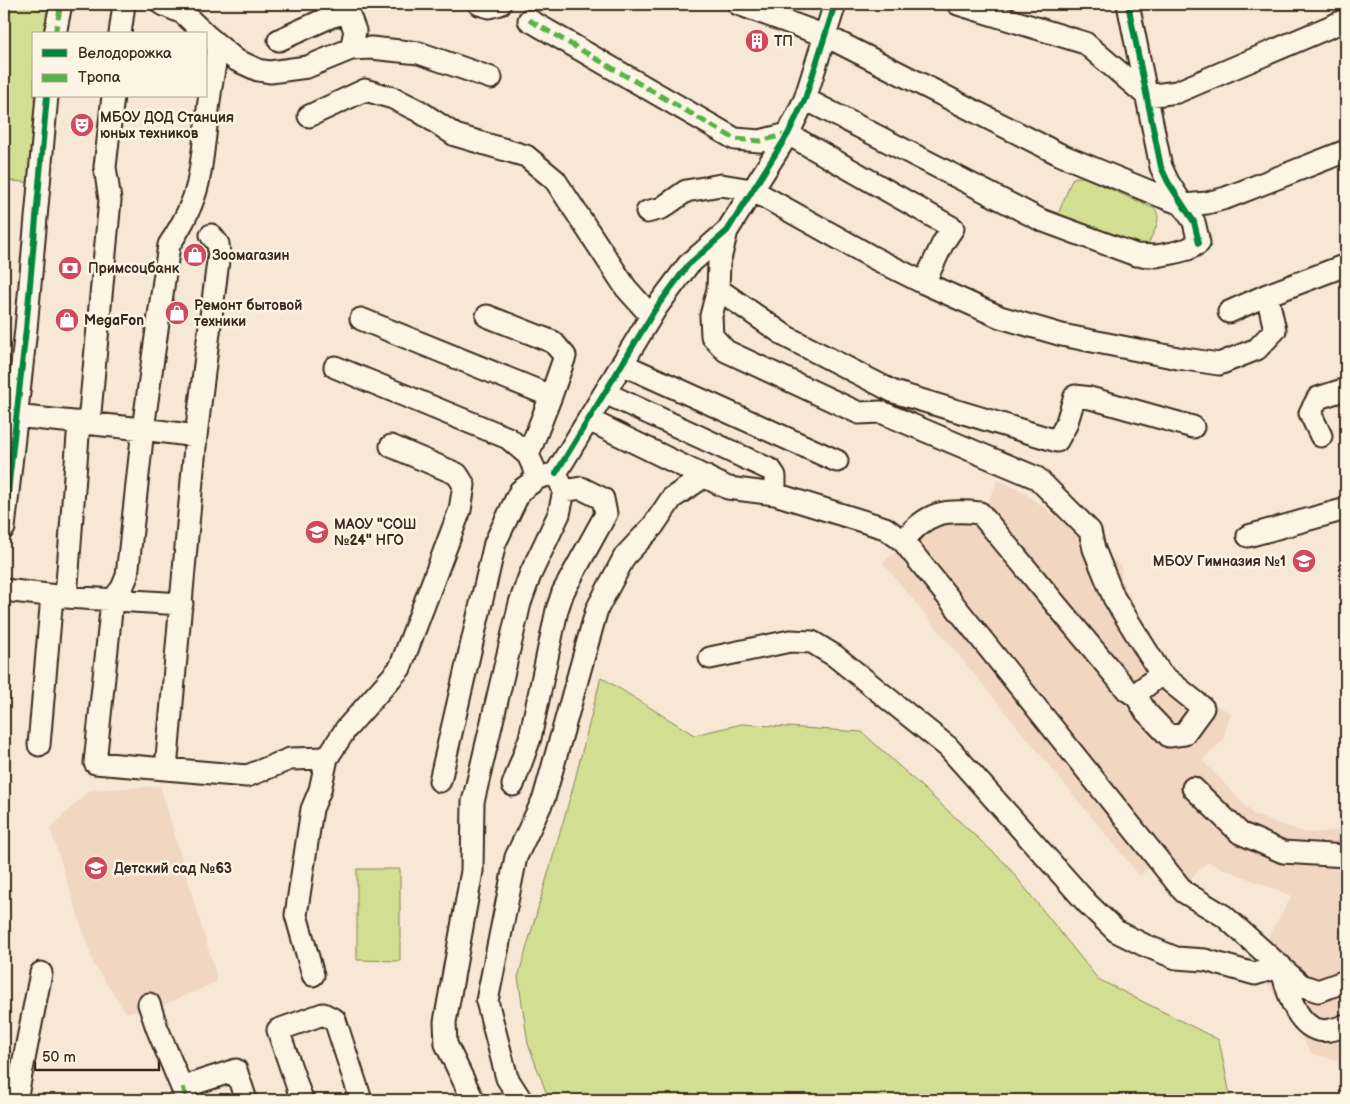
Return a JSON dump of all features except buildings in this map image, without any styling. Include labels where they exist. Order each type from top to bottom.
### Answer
[{"type":"street","points":[[55,32],[61,4]]},
{"type":"street","points":[[120,32],[124,4]]},
{"type":"street","points":[[162,4],[183,13],[204,32]]},
{"type":"street","points":[[480,4],[489,7],[500,4]]},
{"type":"street","points":[[738,4],[826,36],[1061,155],[1184,205],[1207,203],[1226,198],[1346,151]]},
{"type":"street","points":[[835,4],[805,100],[788,134],[727,231],[719,263],[718,289],[711,316],[712,336],[726,351],[859,413],[881,412],[1037,478],[1090,531],[1094,549],[1114,598],[1161,674],[1203,708],[1184,734],[1169,736],[1146,712],[1137,697],[1127,690],[980,513],[957,510],[936,513],[913,529],[903,541]]},
{"type":"street","points":[[958,4],[1085,43],[1147,96],[1177,92],[1346,20]]},
{"type":"street","points":[[805,100],[1041,220],[1136,254],[1156,256],[1173,253],[1199,243],[1194,222],[1168,182],[1161,167],[1128,4]]},
{"type":"street","points":[[279,40],[330,17],[348,12],[355,31],[351,49]]},
{"type":"street","points":[[529,20],[736,138],[760,141],[788,134],[953,228],[943,243],[924,283]]},
{"type":"street","points":[[210,38],[241,63],[258,70],[270,72],[306,67],[351,49],[370,48],[419,53],[491,78]]},
{"type":"street","points":[[210,38],[212,70],[198,184],[188,211],[178,232],[169,245],[144,429],[127,576],[122,588],[112,601],[95,763],[247,776],[290,759],[327,758]]},
{"type":"street","points":[[308,116],[365,90],[393,98],[419,111],[455,135],[526,156],[555,180],[626,288],[651,316]]},
{"type":"street","points":[[4,528],[10,416],[47,98]]},
{"type":"street","points":[[39,746],[84,423],[110,200],[105,167],[113,98]]},
{"type":"street","points":[[647,212],[662,208],[686,191],[721,185],[752,190],[874,258],[1000,317],[1062,335],[1219,364],[1257,349],[1275,330],[1267,294]]},
{"type":"street","points":[[552,481],[651,316],[688,265],[727,231]]},
{"type":"street","points":[[166,769],[196,436],[219,253],[218,244],[211,235]]},
{"type":"street","points":[[1230,312],[1267,294],[1346,265]]},
{"type":"street","points":[[718,289],[787,337],[894,392],[1057,441],[1066,425],[1075,396],[1090,398],[1193,427]]},
{"type":"street","points":[[487,316],[553,342],[565,356],[552,396],[528,455]]},
{"type":"street","points":[[361,319],[552,396]]},
{"type":"street","points":[[622,364],[837,461]]},
{"type":"street","points":[[335,367],[508,438],[528,455],[552,481],[559,514],[530,575],[520,602],[473,802],[472,871],[445,1022],[446,1044],[473,1100]]},
{"type":"street","points":[[1320,436],[1310,413],[1318,398],[1346,389]]},
{"type":"street","points":[[605,393],[771,470],[775,476],[775,494]]},
{"type":"street","points":[[10,416],[196,436]]},
{"type":"street","points":[[589,420],[728,488],[775,494],[885,528],[903,541],[1184,892],[1224,916],[1301,985],[1318,991],[1346,981]]},
{"type":"street","points":[[313,974],[296,915],[312,809],[320,790],[327,758],[346,728],[400,668],[460,510],[464,485],[458,474],[391,446]]},
{"type":"street","points":[[521,1100],[507,1078],[487,1002],[516,857],[544,798],[596,609],[625,556],[653,526],[672,498],[705,476]]},
{"type":"street","points":[[440,782],[495,543],[520,491],[552,481],[581,488],[603,499],[606,514],[563,592],[557,610],[530,738],[512,785]]},
{"type":"street","points":[[1248,536],[1346,509]]},
{"type":"street","points":[[4,590],[59,597],[182,604]]},
{"type":"street","points":[[710,658],[790,640],[812,642],[835,656],[948,747],[1087,903],[1116,931],[1176,958],[1205,960],[1255,974],[1281,966]]},
{"type":"street","points":[[1137,697],[1142,690],[1161,674]]},
{"type":"street","points":[[1193,788],[1240,834],[1283,852],[1346,856]]},
{"type":"street","points":[[1281,966],[1287,993],[1304,1022],[1320,1030],[1346,1025]]},
{"type":"street","points":[[16,1100],[41,973]]},
{"type":"street","points":[[149,1004],[157,1028],[185,1093],[236,1070],[246,1100]]},
{"type":"street","points":[[302,1100],[278,1030],[323,1014],[335,1020],[361,1100]]},
{"type":"shaded area","points":[[998,480],[1022,491],[1121,566],[1121,580],[1176,685],[1231,713],[1223,740],[1202,760],[1254,815],[1306,833],[1346,830],[1346,1062],[1312,1054],[1269,986],[1269,935],[1292,896],[1207,862],[1177,894],[1153,865],[1140,876],[883,563],[943,508],[988,502]]},
{"type":"shaded area","points":[[160,786],[216,975],[216,982],[168,1003],[141,1011],[126,1012],[94,965],[50,828],[90,790]]},
{"type":"green space","points":[[4,4],[53,4],[44,32],[32,32],[32,98],[38,98],[32,183],[4,180]]},
{"type":"green space","points":[[1083,177],[1155,209],[1158,218],[1157,224],[1145,250],[1059,217],[1059,212],[1072,179]]},
{"type":"green space","points":[[601,677],[694,735],[742,724],[862,732],[1005,863],[1098,979],[1219,1040],[1231,1100],[549,1100],[528,1044],[518,977],[572,791]]},
{"type":"green space","points":[[357,869],[400,869],[400,961],[357,960]]},
{"type":"marked path","points":[[55,32],[61,4]]},
{"type":"marked path","points":[[529,20],[735,139],[760,141],[788,134]]},
{"type":"marked path","points":[[183,1087],[187,1100]]},
{"type":"cycle path","points":[[556,473],[656,308],[688,265],[727,231],[788,134],[805,99],[835,4]]},
{"type":"cycle path","points":[[1128,4],[1161,167],[1168,182],[1194,222],[1199,243]]},
{"type":"cycle path","points":[[4,528],[26,329],[47,98]]},
{"type":"place","name":"ТП","points":[[757,41]]},
{"type":"place","name":"МБОУ ДОД Станция юных техников","points":[[82,125]]},
{"type":"place","name":"Зоомагазин","points":[[195,255]]},
{"type":"place","name":"Примсоцбанк","points":[[70,268]]},
{"type":"place","name":"Ремонт бытовой техники","points":[[177,313]]},
{"type":"place","name":"MegaFon","points":[[67,320]]},
{"type":"place","name":"МАОУ \"СОШ №24\" НГО","points":[[317,532]]},
{"type":"place","name":"МБОУ Гимназия №1","points":[[1304,561]]},
{"type":"place","name":"Детский сад №63","points":[[96,868]]}]
